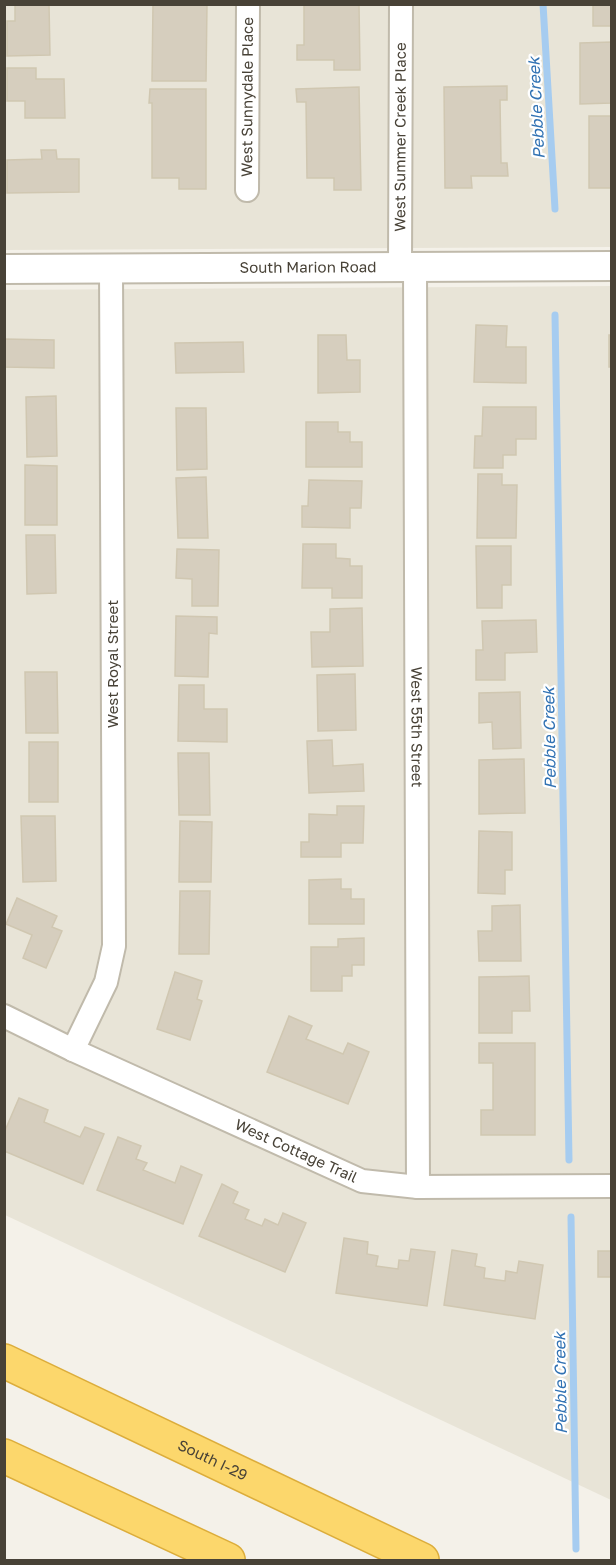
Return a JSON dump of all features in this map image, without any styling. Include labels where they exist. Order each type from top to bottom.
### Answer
[{"type":"highway","name":"South I-29","points":[[4,1361],[422,1560]]},
{"type":"highway","points":[[4,1456],[228,1560]]},
{"type":"street","name":"West Sunnydale Place","points":[[247,190],[248,4]]},
{"type":"street","name":"West Summer Creek Place","points":[[401,4],[407,267]]},
{"type":"street","name":"South Marion Road","points":[[4,269],[612,266]]},
{"type":"street","name":"West 55th Street","points":[[407,267],[418,1187]]},
{"type":"street","name":"West Royal Street","points":[[73,1050],[105,982],[114,946],[111,269]]},
{"type":"street","name":"West Cottage Trail","points":[[4,1016],[73,1050],[362,1181],[418,1187],[612,1186]]},
{"type":"shaded area","points":[[4,5],[611,5],[611,247],[5,250]]},
{"type":"shaded area","points":[[611,286],[611,1500],[5,1215],[4,290]]},
{"type":"building","points":[[15,4],[49,4],[50,55],[7,56],[7,21],[15,21]]},
{"type":"building","points":[[153,4],[207,4],[206,81],[152,81]]},
{"type":"building","points":[[304,4],[359,4],[360,70],[334,70],[334,60],[297,60],[297,45],[304,45]]},
{"type":"building","points":[[593,4],[612,4],[612,26],[593,26]]},
{"type":"building","points":[[612,42],[612,103],[580,104],[580,43]]},
{"type":"building","points":[[7,68],[36,68],[36,79],[64,79],[65,118],[25,118],[25,101],[7,101]]},
{"type":"building","points":[[507,86],[507,100],[500,100],[501,163],[507,163],[508,176],[471,176],[472,188],[445,188],[444,87]]},
{"type":"building","points":[[359,87],[361,190],[334,190],[334,178],[307,178],[306,102],[297,102],[296,89]]},
{"type":"building","points":[[150,89],[206,89],[206,189],[179,189],[179,178],[152,178]]},
{"type":"building","points":[[589,116],[612,116],[612,188],[589,188]]},
{"type":"building","points":[[41,150],[56,150],[57,159],[79,159],[79,192],[7,193],[7,160],[42,159]]},
{"type":"building","points":[[476,325],[507,326],[506,347],[526,347],[526,383],[474,382]]},
{"type":"building","points":[[318,335],[346,335],[347,360],[360,360],[360,392],[318,393]]},
{"type":"building","points":[[609,335],[612,335],[612,367],[609,367]]},
{"type":"building","points":[[4,339],[54,340],[54,368],[4,367]]},
{"type":"building","points":[[243,342],[244,372],[176,373],[175,343]]},
{"type":"building","points":[[56,396],[57,456],[27,457],[26,397]]},
{"type":"building","points":[[483,407],[536,407],[536,439],[516,439],[516,455],[503,455],[503,468],[474,468],[475,436],[482,436]]},
{"type":"building","points":[[176,408],[206,408],[207,469],[177,470]]},
{"type":"building","points":[[306,422],[338,422],[338,432],[350,432],[350,442],[362,442],[362,467],[306,467]]},
{"type":"building","points":[[25,465],[57,466],[57,525],[25,525]]},
{"type":"building","points":[[478,474],[502,474],[502,485],[517,485],[516,538],[477,538]]},
{"type":"building","points":[[206,477],[208,538],[178,538],[176,478]]},
{"type":"building","points":[[309,480],[362,481],[361,508],[350,508],[350,528],[302,527],[302,506],[308,506]]},
{"type":"building","points":[[26,535],[55,535],[56,593],[27,594]]},
{"type":"building","points":[[303,544],[336,544],[336,558],[350,559],[350,566],[362,566],[362,598],[332,598],[332,588],[302,588]]},
{"type":"building","points":[[476,546],[511,546],[511,585],[502,585],[502,608],[477,608]]},
{"type":"building","points":[[177,549],[219,550],[218,606],[192,606],[192,579],[176,578]]},
{"type":"building","points":[[362,608],[363,666],[312,667],[311,632],[330,632],[330,609]]},
{"type":"building","points":[[176,616],[217,617],[217,634],[209,633],[208,677],[175,676]]},
{"type":"building","points":[[536,620],[537,652],[505,653],[505,680],[476,680],[476,650],[483,650],[482,621]]},
{"type":"building","points":[[25,672],[57,672],[58,733],[26,733]]},
{"type":"building","points":[[355,674],[356,730],[318,731],[317,675]]},
{"type":"building","points":[[179,685],[204,685],[204,709],[227,709],[227,742],[178,741]]},
{"type":"building","points":[[520,692],[521,748],[493,749],[492,722],[479,723],[479,693]]},
{"type":"building","points":[[332,740],[333,766],[363,764],[364,791],[309,793],[307,741]]},
{"type":"building","points":[[29,742],[58,742],[58,802],[29,802]]},
{"type":"building","points":[[178,753],[209,753],[210,815],[179,815]]},
{"type":"building","points":[[524,759],[525,813],[479,814],[479,760]]},
{"type":"building","points":[[337,806],[364,806],[363,843],[341,843],[341,857],[301,857],[301,842],[309,842],[309,814],[337,815]]},
{"type":"building","points":[[21,816],[55,816],[56,881],[23,882]]},
{"type":"building","points":[[180,821],[212,822],[211,882],[179,882]]},
{"type":"building","points":[[479,831],[512,832],[512,870],[505,870],[505,894],[478,893]]},
{"type":"building","points":[[341,879],[341,889],[351,889],[351,899],[364,899],[364,924],[309,924],[309,880]]},
{"type":"building","points":[[180,891],[210,891],[209,954],[179,954]]},
{"type":"building","points":[[17,898],[57,916],[52,927],[62,931],[46,968],[23,958],[32,935],[6,924]]},
{"type":"building","points":[[520,905],[521,961],[479,961],[478,931],[492,931],[492,906]]},
{"type":"building","points":[[364,938],[364,965],[352,965],[352,976],[342,976],[342,991],[311,991],[311,947],[338,947],[338,939]]},
{"type":"building","points":[[175,972],[202,981],[197,999],[202,1001],[190,1040],[157,1029]]},
{"type":"building","points":[[529,976],[530,1011],[512,1011],[512,1033],[479,1033],[479,977]]},
{"type":"building","points":[[289,1016],[312,1026],[306,1039],[343,1054],[348,1043],[369,1052],[348,1104],[267,1072]]},
{"type":"building","points":[[479,1043],[535,1043],[535,1135],[481,1135],[481,1110],[493,1110],[493,1063],[479,1063]]},
{"type":"building","points":[[19,1098],[48,1110],[44,1122],[80,1137],[85,1127],[104,1134],[83,1184],[4,1151],[4,1133]]},
{"type":"building","points":[[118,1137],[141,1146],[136,1159],[147,1163],[143,1170],[175,1183],[181,1166],[202,1175],[183,1224],[97,1190]]},
{"type":"building","points":[[222,1184],[238,1192],[233,1203],[249,1210],[245,1219],[262,1226],[265,1219],[278,1225],[283,1213],[306,1223],[285,1272],[199,1236]]},
{"type":"building","points":[[344,1238],[368,1242],[367,1254],[378,1256],[376,1266],[398,1269],[399,1260],[409,1261],[411,1249],[435,1252],[427,1306],[336,1293]]},
{"type":"building","points":[[452,1250],[477,1254],[475,1266],[485,1268],[484,1278],[505,1281],[506,1271],[517,1273],[519,1261],[543,1265],[535,1319],[444,1305]]},
{"type":"building","points":[[598,1251],[612,1251],[612,1277],[598,1277]]},
{"type":"waterway","name":"Pebble Creek","points":[[543,4],[555,209]]},
{"type":"waterway","name":"Pebble Creek","points":[[555,315],[569,1160]]},
{"type":"waterway","name":"Pebble Creek","points":[[571,1217],[576,1549]]}]
